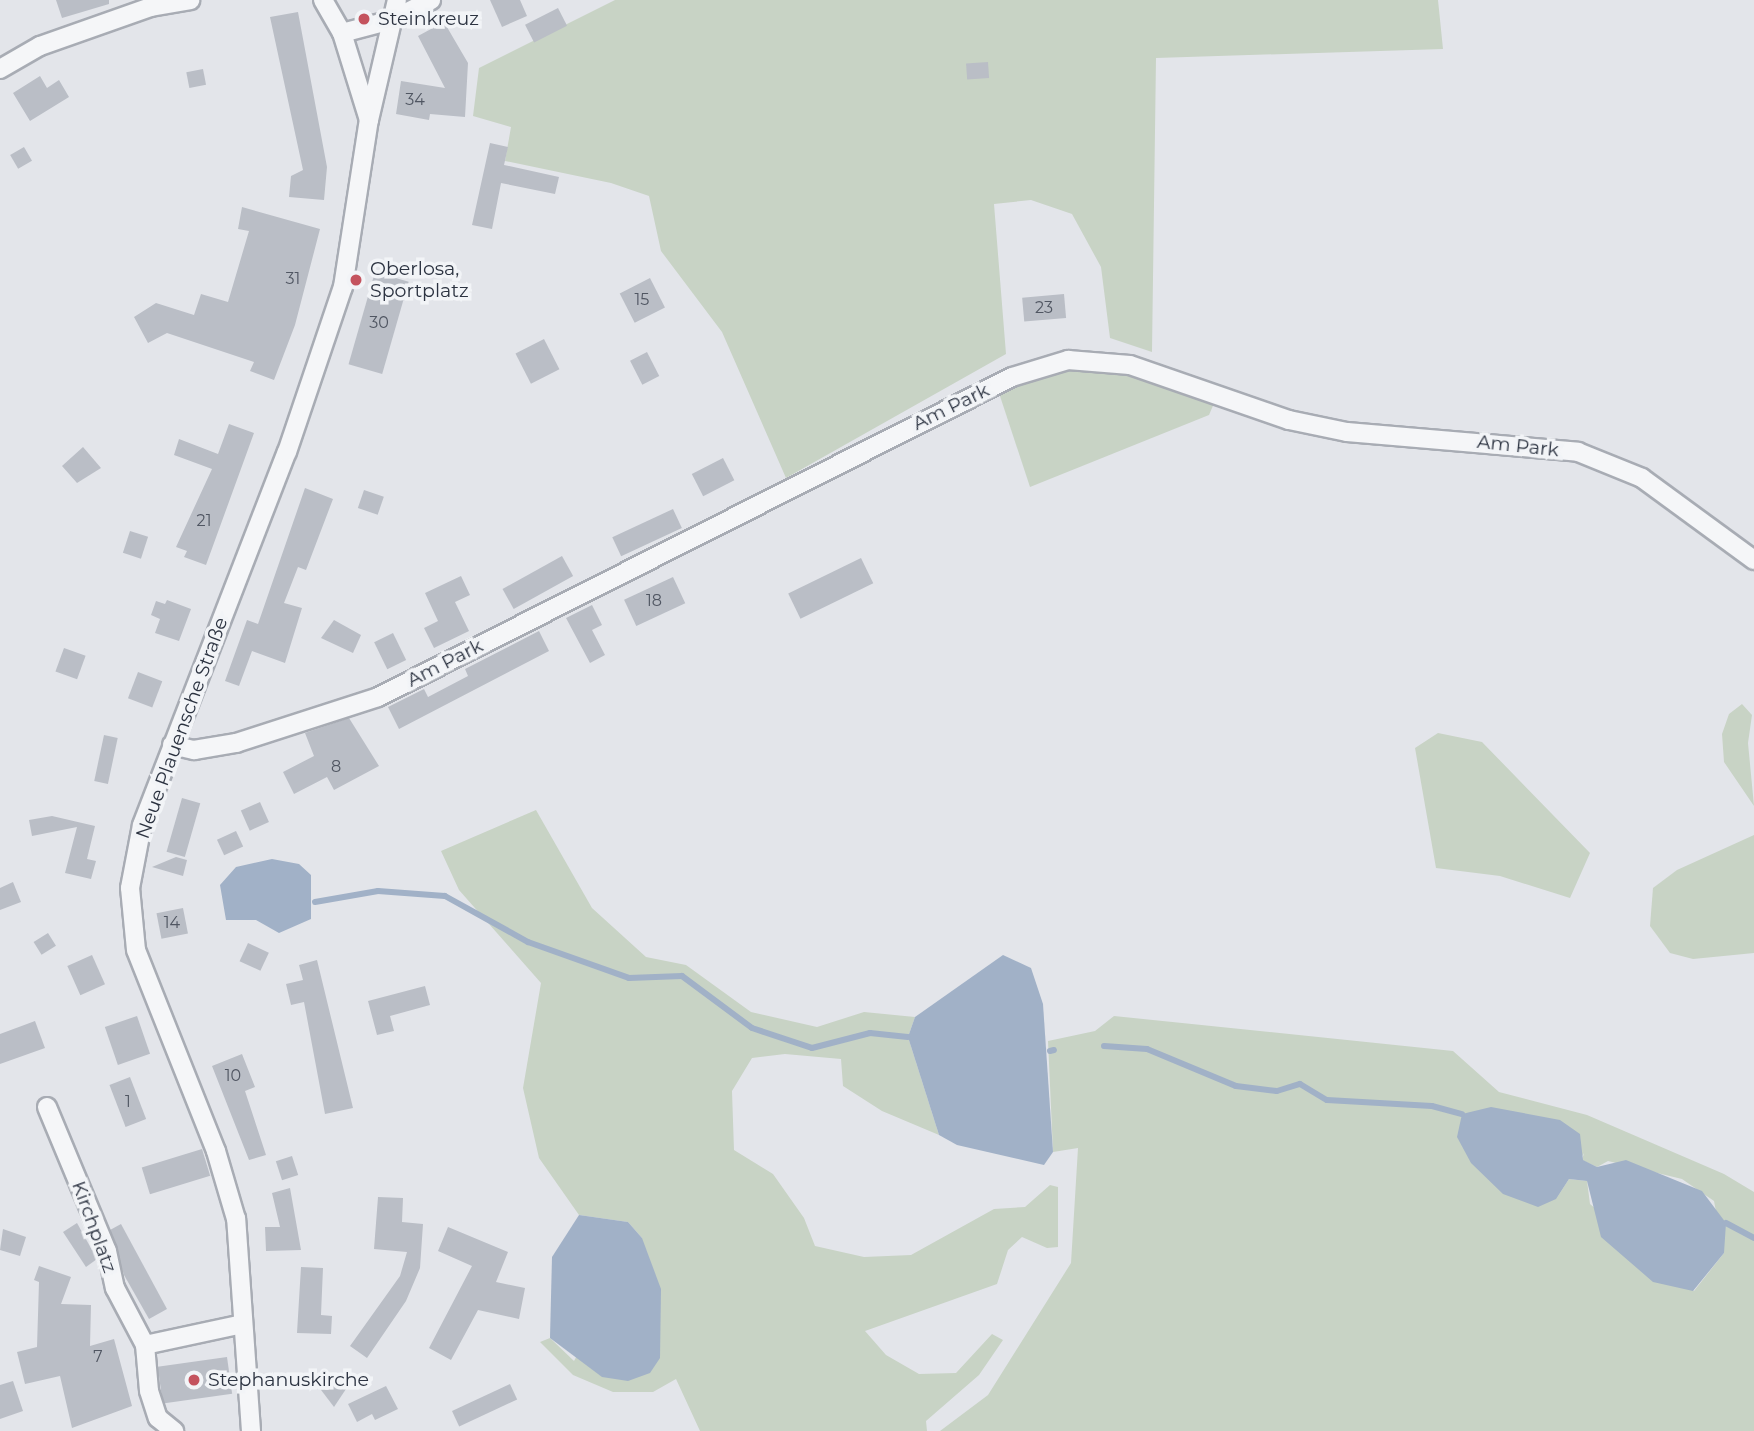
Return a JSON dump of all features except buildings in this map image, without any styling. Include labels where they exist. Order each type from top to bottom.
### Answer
[{"type":"street","points":[[0,69],[40,46],[151,7],[190,0]]},
{"type":"street","name":"Neue Plauensche Straße","points":[[251,1431],[236,1219],[216,1152],[136,950],[130,888],[142,825],[287,452],[343,287],[369,120],[342,33],[323,0]]},
{"type":"street","points":[[369,120],[397,0]]},
{"type":"street","points":[[342,33],[392,20],[431,0]]},
{"type":"street","name":"Am Park","points":[[172,746],[194,750],[236,743],[378,696],[1012,377],[1068,360],[1130,365],[1289,420],[1348,432],[1577,452],[1642,478],[1704,518],[1754,560]]},
{"type":"street","name":"Kirchplatz","points":[[47,1107],[107,1251],[115,1288],[145,1345],[149,1391],[158,1418],[174,1431]]},
{"type":"street","points":[[145,1345],[243,1324]]},
{"type":"green space","points":[[615,0],[1438,0],[1443,49],[1156,58],[1152,352],[1110,338],[1101,267],[1072,214],[1031,200],[994,204],[1006,354],[786,478],[722,332],[661,251],[649,196],[611,183],[505,161],[511,127],[473,116],[479,68]]},
{"type":"green space","points":[[1066,367],[1145,378],[1215,401],[1209,415],[1030,487],[998,390]]},
{"type":"green space","points":[[1742,704],[1752,715],[1748,743],[1754,806],[1724,762],[1722,734],[1729,714]]},
{"type":"green space","points":[[1438,733],[1482,742],[1590,853],[1570,898],[1500,876],[1436,868],[1415,748]]},
{"type":"green space","points":[[536,810],[592,908],[646,957],[686,965],[751,1012],[817,1027],[864,1012],[915,1017],[908,1037],[939,1135],[882,1111],[843,1086],[841,1059],[785,1054],[752,1058],[732,1091],[734,1150],[773,1174],[804,1218],[815,1246],[864,1257],[911,1255],[994,1209],[1025,1207],[1050,1185],[1058,1187],[1058,1247],[1047,1248],[1022,1237],[1008,1250],[997,1284],[865,1331],[886,1355],[919,1374],[956,1373],[992,1334],[1003,1340],[979,1375],[926,1421],[927,1431],[700,1431],[676,1379],[653,1392],[613,1392],[573,1375],[540,1342],[550,1338],[574,1361],[642,1238],[628,1222],[579,1215],[539,1158],[523,1088],[541,983],[459,890],[441,851]]},
{"type":"green space","points":[[1754,835],[1754,953],[1693,959],[1670,953],[1650,926],[1653,888],[1677,870]]},
{"type":"green space","points":[[1114,1016],[1453,1051],[1499,1092],[1587,1115],[1724,1174],[1754,1192],[1754,1431],[940,1431],[988,1395],[1071,1263],[1078,1148],[1053,1152],[1048,1041],[1095,1031]],"holes":[[[1584,1153],[1582,1160],[1597,1167],[1608,1161],[1682,1179],[1714,1201],[1724,1253],[1694,1291],[1590,1204],[1587,1181],[1569,1179],[1556,1199]]]},
{"type":"water","points":[[272,859],[299,864],[311,875],[311,919],[279,933],[256,920],[226,920],[220,885],[236,867]]},
{"type":"water","points":[[1003,955],[1031,968],[1043,1004],[1053,1152],[1044,1165],[957,1145],[939,1135],[908,1037],[915,1017]]},
{"type":"water","points":[[1491,1107],[1560,1120],[1580,1134],[1583,1160],[1597,1167],[1626,1160],[1702,1191],[1726,1223],[1724,1253],[1693,1291],[1653,1282],[1601,1237],[1587,1181],[1569,1179],[1556,1199],[1538,1207],[1503,1194],[1471,1163],[1457,1137],[1462,1114]]},
{"type":"water","points":[[579,1215],[628,1222],[642,1238],[661,1289],[660,1358],[650,1373],[628,1381],[602,1377],[550,1338],[552,1257]]},
{"type":"waterway","points":[[315,902],[378,891],[445,896],[528,942],[629,978],[682,976],[752,1028],[812,1048],[870,1033],[908,1037]]},
{"type":"waterway","points":[[1104,1046],[1147,1049],[1236,1086],[1277,1091],[1300,1084],[1327,1100],[1432,1106],[1462,1114]]},
{"type":"waterway","points":[[1050,1051],[1054,1050]]},
{"type":"waterway","points":[[1726,1223],[1754,1238]]},
{"type":"place","name":"Steinkreuz","points":[[364,19]]},
{"type":"place","name":"Oberlosa, Sportplatz","points":[[356,280]]},
{"type":"place","name":"Stephanuskirche","points":[[194,1380]]}]
